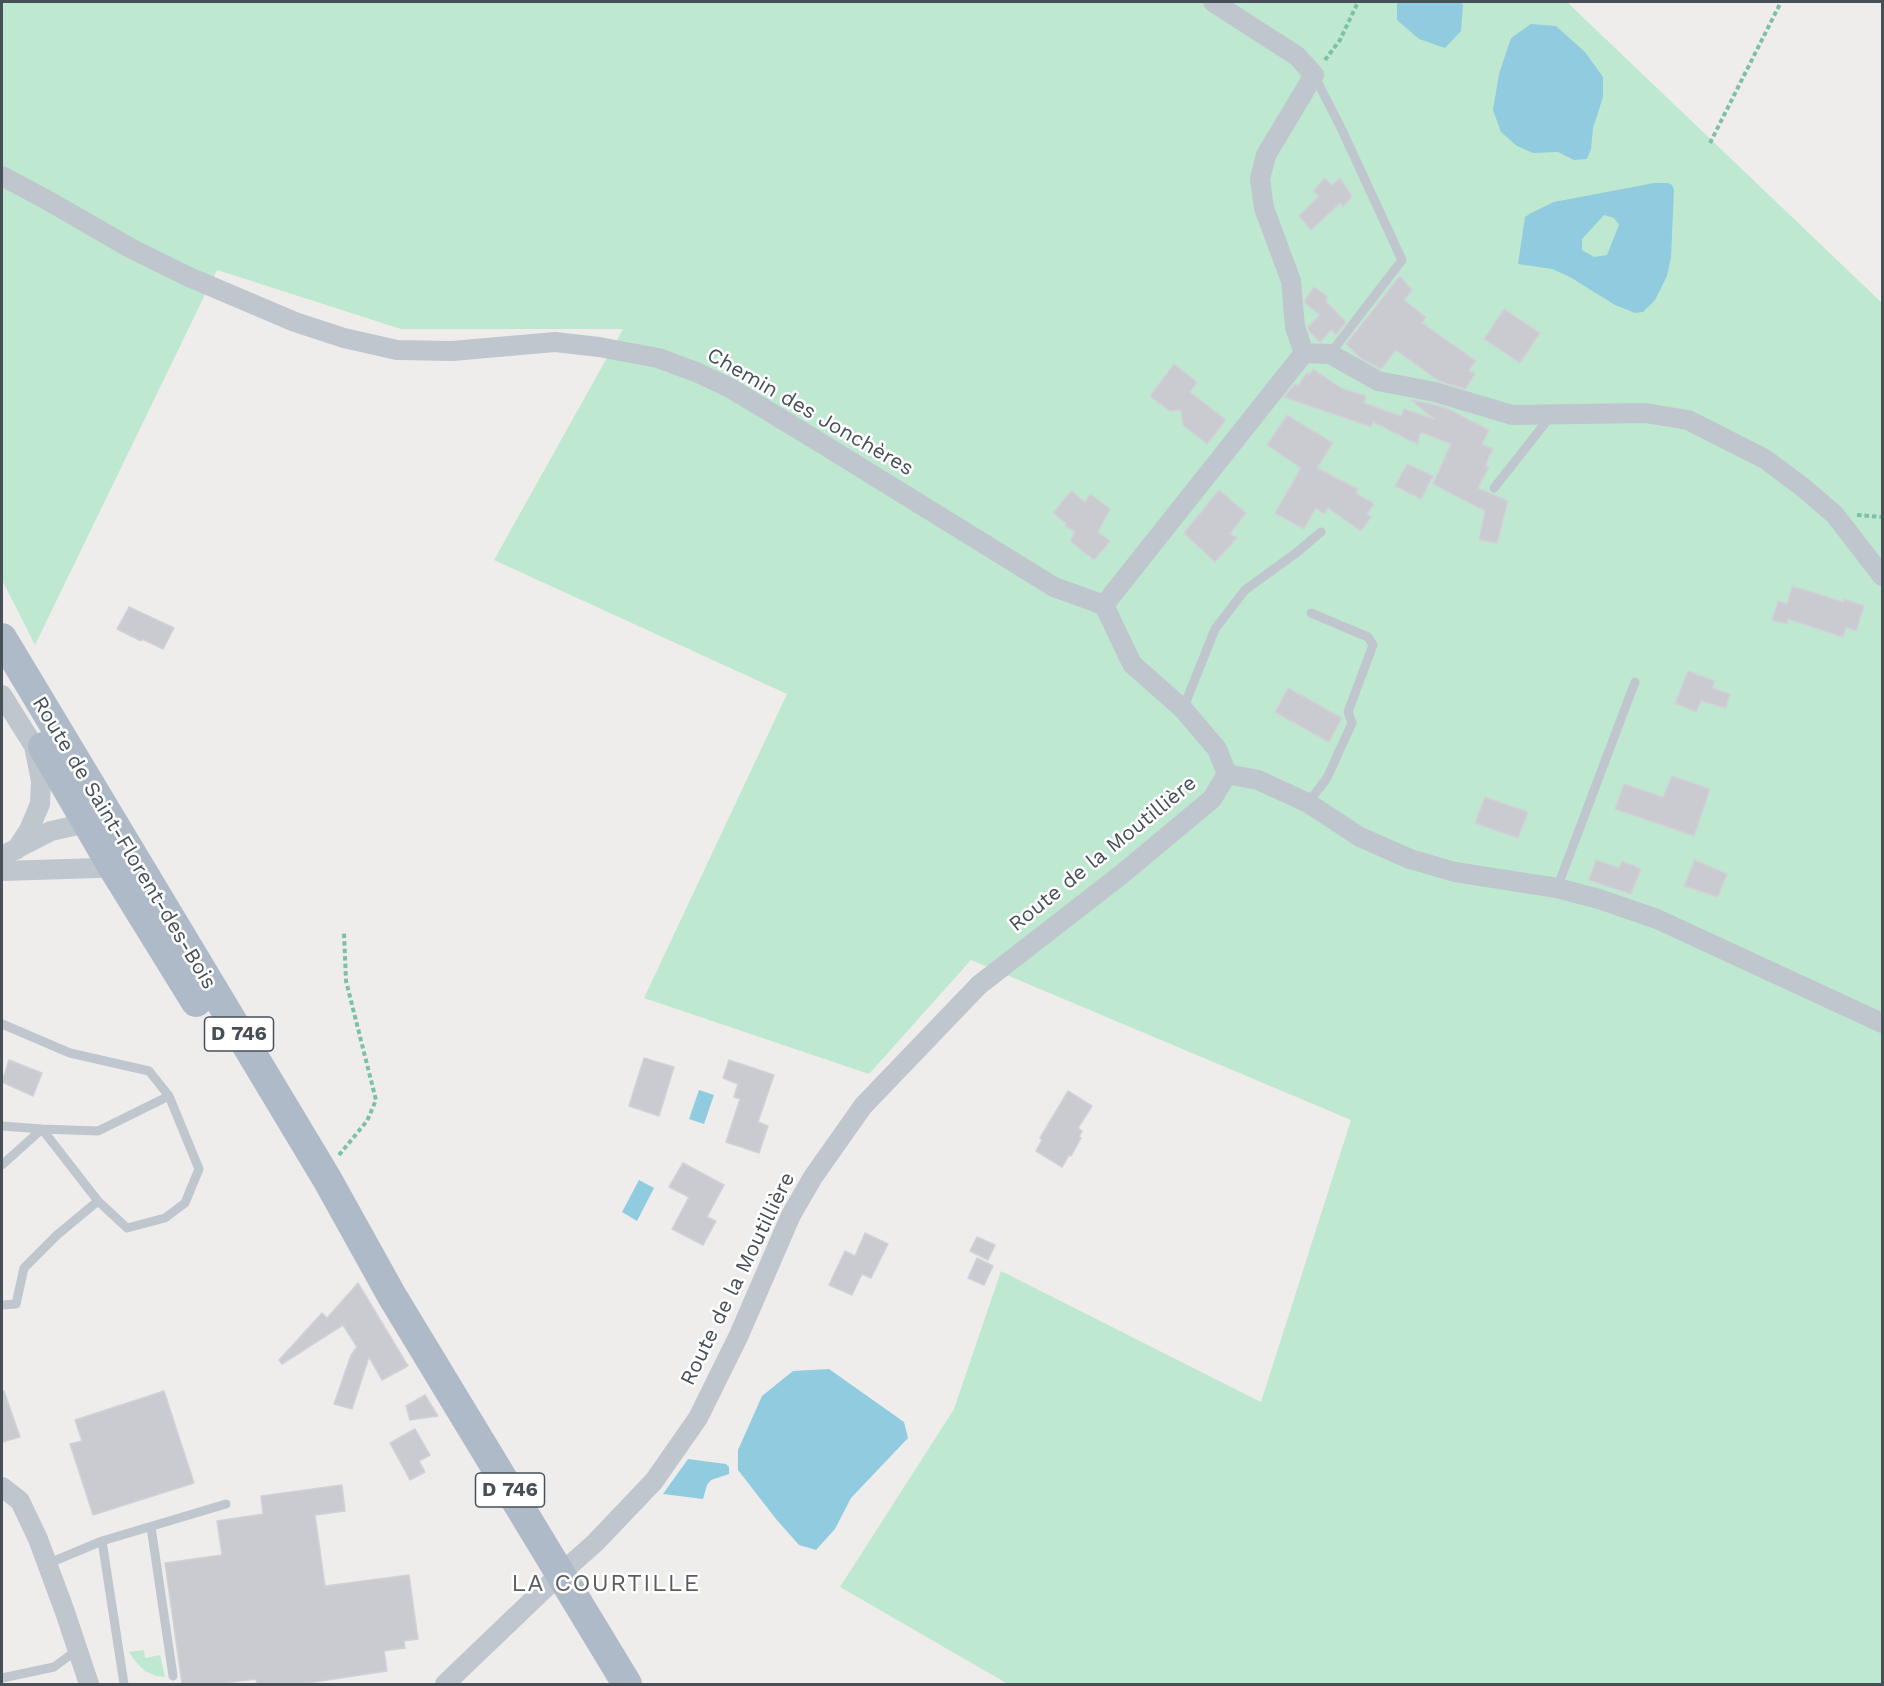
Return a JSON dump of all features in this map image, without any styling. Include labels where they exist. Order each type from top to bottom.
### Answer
[{"type":"main road","name":"Route de Saint-Florent-des-Bois","points":[[2,638],[327,1179],[392,1296],[627,1684]]},
{"type":"main road","name":"Route de Saint-Florent-des-Bois","points":[[2,674],[87,823],[112,853],[217,1036],[303,1169],[392,1296]]},
{"type":"street","points":[[1213,2],[1297,56],[1314,75],[1266,155],[1260,179],[1264,208],[1291,281],[1295,327],[1304,353]]},
{"type":"street","name":"Chemin des Jonchères","points":[[2,176],[132,249],[189,277],[295,322],[344,338],[397,350],[452,351],[555,342],[599,347],[658,358],[696,372],[730,388],[807,434],[1054,587],[1104,605]]},
{"type":"street","points":[[1304,353],[1330,354],[1378,381],[1435,392],[1512,415],[1645,413],[1688,420],[1765,459],[1805,489],[1836,515],[1882,576]]},
{"type":"street","points":[[1104,605],[1304,353]]},
{"type":"street","name":"Route de la Moutillière","points":[[446,1684],[595,1543],[654,1481],[698,1418],[739,1335],[791,1215],[813,1177],[863,1106],[979,985],[1122,874],[1212,800],[1227,774],[1217,749],[1183,709],[1131,664],[1104,605]]},
{"type":"street","points":[[2,695],[34,746],[41,781],[40,804],[29,830],[9,853]]},
{"type":"street","points":[[83,774],[94,813],[112,853],[183,962],[230,1018]]},
{"type":"street","points":[[1227,774],[1258,780],[1308,802],[1360,837],[1410,859],[1455,872],[1557,888],[1599,899],[1657,919],[1882,1023]]},
{"type":"street","points":[[9,853],[51,831],[87,823]]},
{"type":"street","points":[[2,871],[98,868],[112,853]]},
{"type":"street","points":[[2,1488],[20,1501],[47,1564],[89,1684]]},
{"type":"lane","points":[[1314,75],[1402,260],[1330,354]]},
{"type":"lane","points":[[1494,488],[1552,414]]},
{"type":"lane","points":[[1183,709],[1215,629],[1245,590],[1321,532]]},
{"type":"lane","points":[[1308,802],[1327,778],[1352,723],[1348,712],[1373,645],[1368,637],[1311,614]]},
{"type":"lane","points":[[1557,888],[1635,682]]},
{"type":"lane","points":[[2,1024],[70,1053],[148,1071],[169,1096],[199,1169],[185,1203],[165,1218],[127,1228],[98,1202],[42,1129]]},
{"type":"lane","points":[[2,1126],[98,1131],[169,1096]]},
{"type":"lane","points":[[2,1165],[42,1129]]},
{"type":"lane","points":[[2,1305],[16,1304],[24,1268],[57,1235],[98,1202]]},
{"type":"lane","points":[[47,1564],[102,1542],[226,1504]]},
{"type":"lane","points":[[151,1527],[172,1676]]},
{"type":"lane","points":[[102,1542],[124,1684]]},
{"type":"lane","points":[[2,1678],[54,1667],[77,1650]]},
{"type":"path","points":[[1314,75],[1340,40],[1358,2]]},
{"type":"path","points":[[1710,143],[1781,2]]},
{"type":"path","points":[[327,1179],[338,1156],[368,1121],[376,1100],[346,981],[344,933]]},
{"type":"green space","points":[[2,2],[1567,2],[1882,303],[1882,1684],[1008,1684],[840,1587],[954,1409],[1001,1271],[1261,1402],[1351,1120],[971,960],[869,1074],[644,998],[787,694],[494,560],[623,329],[401,329],[217,270],[35,645],[2,580]]},
{"type":"green space","points":[[144,1650],[145,1658],[160,1655],[165,1677],[145,1671],[129,1652]]},
{"type":"water","points":[[1397,2],[1461,2],[1463,5],[1461,31],[1445,48],[1419,39],[1397,20]]},
{"type":"water","points":[[1531,24],[1556,26],[1585,52],[1603,77],[1603,97],[1593,128],[1591,149],[1587,159],[1574,160],[1558,152],[1533,153],[1517,146],[1501,132],[1493,110],[1499,74],[1511,38]]},
{"type":"water","points":[[1654,183],[1672,185],[1674,190],[1671,257],[1667,276],[1655,300],[1643,312],[1635,313],[1615,305],[1570,277],[1552,269],[1518,264],[1525,217],[1554,202]],"holes":[[[1604,215],[1614,218],[1619,225],[1607,255],[1594,257],[1582,250],[1582,239]]]},
{"type":"water","points":[[699,1090],[714,1095],[704,1124],[689,1119]]},
{"type":"water","points":[[639,1180],[654,1188],[637,1221],[622,1212]]},
{"type":"water","points":[[829,1369],[904,1422],[908,1438],[851,1498],[835,1529],[816,1550],[799,1545],[776,1519],[738,1470],[738,1450],[762,1396],[793,1371]]},
{"type":"water","points":[[688,1459],[726,1464],[729,1467],[729,1474],[711,1480],[703,1499],[663,1494]]},
{"type":"building","points":[[1325,178],[1332,185],[1340,178],[1352,196],[1343,207],[1340,203],[1311,230],[1299,216],[1319,196],[1313,191]]},
{"type":"building","points":[[1400,276],[1412,290],[1404,300],[1426,317],[1422,323],[1476,361],[1469,370],[1475,374],[1465,389],[1439,381],[1396,350],[1381,369],[1362,359],[1346,344]]},
{"type":"building","points":[[1314,287],[1328,297],[1325,300],[1346,322],[1336,335],[1331,330],[1320,342],[1308,327],[1320,315],[1305,303]]},
{"type":"building","points":[[1504,309],[1540,333],[1520,363],[1484,339]]},
{"type":"building","points":[[1174,364],[1197,382],[1190,392],[1226,420],[1207,444],[1183,425],[1181,410],[1170,411],[1150,396]]},
{"type":"building","points":[[1313,369],[1341,388],[1366,396],[1364,403],[1401,416],[1404,409],[1434,419],[1411,400],[1448,409],[1489,430],[1482,444],[1493,449],[1485,465],[1489,467],[1478,488],[1508,501],[1497,543],[1479,540],[1485,511],[1433,484],[1451,444],[1421,432],[1417,444],[1373,422],[1371,427],[1284,397],[1295,384],[1298,386],[1307,373],[1310,374]]},
{"type":"building","points":[[1287,415],[1333,443],[1317,468],[1358,489],[1356,493],[1374,504],[1367,514],[1371,517],[1361,531],[1328,508],[1324,514],[1316,508],[1304,529],[1275,513],[1301,468],[1267,445]]},
{"type":"building","points":[[1407,464],[1433,476],[1421,499],[1395,486]]},
{"type":"building","points":[[1219,490],[1246,513],[1230,534],[1237,538],[1215,562],[1184,533]]},
{"type":"building","points":[[1071,491],[1085,502],[1090,494],[1110,509],[1098,532],[1110,541],[1094,560],[1070,541],[1075,532],[1065,526],[1066,523],[1053,513]]},
{"type":"building","points":[[1792,586],[1864,606],[1856,631],[1846,627],[1843,637],[1788,619],[1787,624],[1772,620],[1778,601],[1787,604]]},
{"type":"building","points":[[129,607],[174,628],[163,649],[117,629]]},
{"type":"building","points":[[1688,671],[1715,681],[1712,688],[1730,694],[1726,708],[1701,701],[1696,712],[1675,703]]},
{"type":"building","points":[[1288,688],[1342,718],[1329,742],[1275,712]]},
{"type":"building","points":[[1672,776],[1710,789],[1694,836],[1615,809],[1624,784],[1663,797]]},
{"type":"building","points":[[1485,797],[1528,812],[1518,838],[1475,823]]},
{"type":"building","points":[[1596,860],[1619,868],[1622,861],[1641,869],[1631,894],[1589,880]]},
{"type":"building","points":[[1695,860],[1727,874],[1718,897],[1684,886]]},
{"type":"building","points":[[644,1058],[674,1067],[659,1116],[629,1106]]},
{"type":"building","points":[[9,1060],[42,1073],[33,1096],[2,1082]]},
{"type":"building","points":[[729,1060],[774,1075],[758,1122],[768,1126],[759,1153],[726,1142],[740,1099],[734,1097],[738,1084],[723,1078]]},
{"type":"building","points":[[1068,1091],[1092,1106],[1078,1128],[1082,1131],[1079,1137],[1081,1138],[1062,1167],[1036,1151],[1042,1140],[1040,1138]]},
{"type":"building","points":[[683,1163],[724,1185],[707,1217],[716,1221],[703,1245],[672,1229],[689,1197],[669,1187]]},
{"type":"building","points":[[865,1233],[888,1244],[871,1278],[862,1274],[852,1295],[829,1285],[845,1251],[855,1256]]},
{"type":"building","points":[[977,1237],[995,1245],[988,1260],[970,1251]]},
{"type":"building","points":[[977,1258],[993,1266],[984,1285],[968,1278]]},
{"type":"building","points":[[358,1283],[408,1366],[382,1380],[369,1357],[352,1409],[334,1404],[351,1355],[357,1347],[343,1325],[282,1364],[279,1360],[322,1313],[327,1318]]},
{"type":"building","points":[[2,1391],[4,1391],[20,1437],[2,1442]]},
{"type":"building","points":[[164,1391],[194,1483],[93,1515],[70,1444],[82,1441],[75,1420]]},
{"type":"building","points":[[425,1395],[438,1416],[410,1420],[406,1406]]},
{"type":"building","points":[[415,1429],[430,1455],[419,1461],[425,1472],[410,1480],[390,1443]]},
{"type":"building","points":[[342,1485],[345,1511],[315,1515],[325,1586],[409,1575],[418,1639],[404,1641],[405,1648],[384,1651],[387,1671],[301,1684],[257,1684],[256,1679],[216,1684],[182,1684],[165,1563],[222,1555],[217,1521],[263,1514],[261,1496]]},
{"type":"district","name":"LA COURTILLE","points":[[606,1584]]}]
